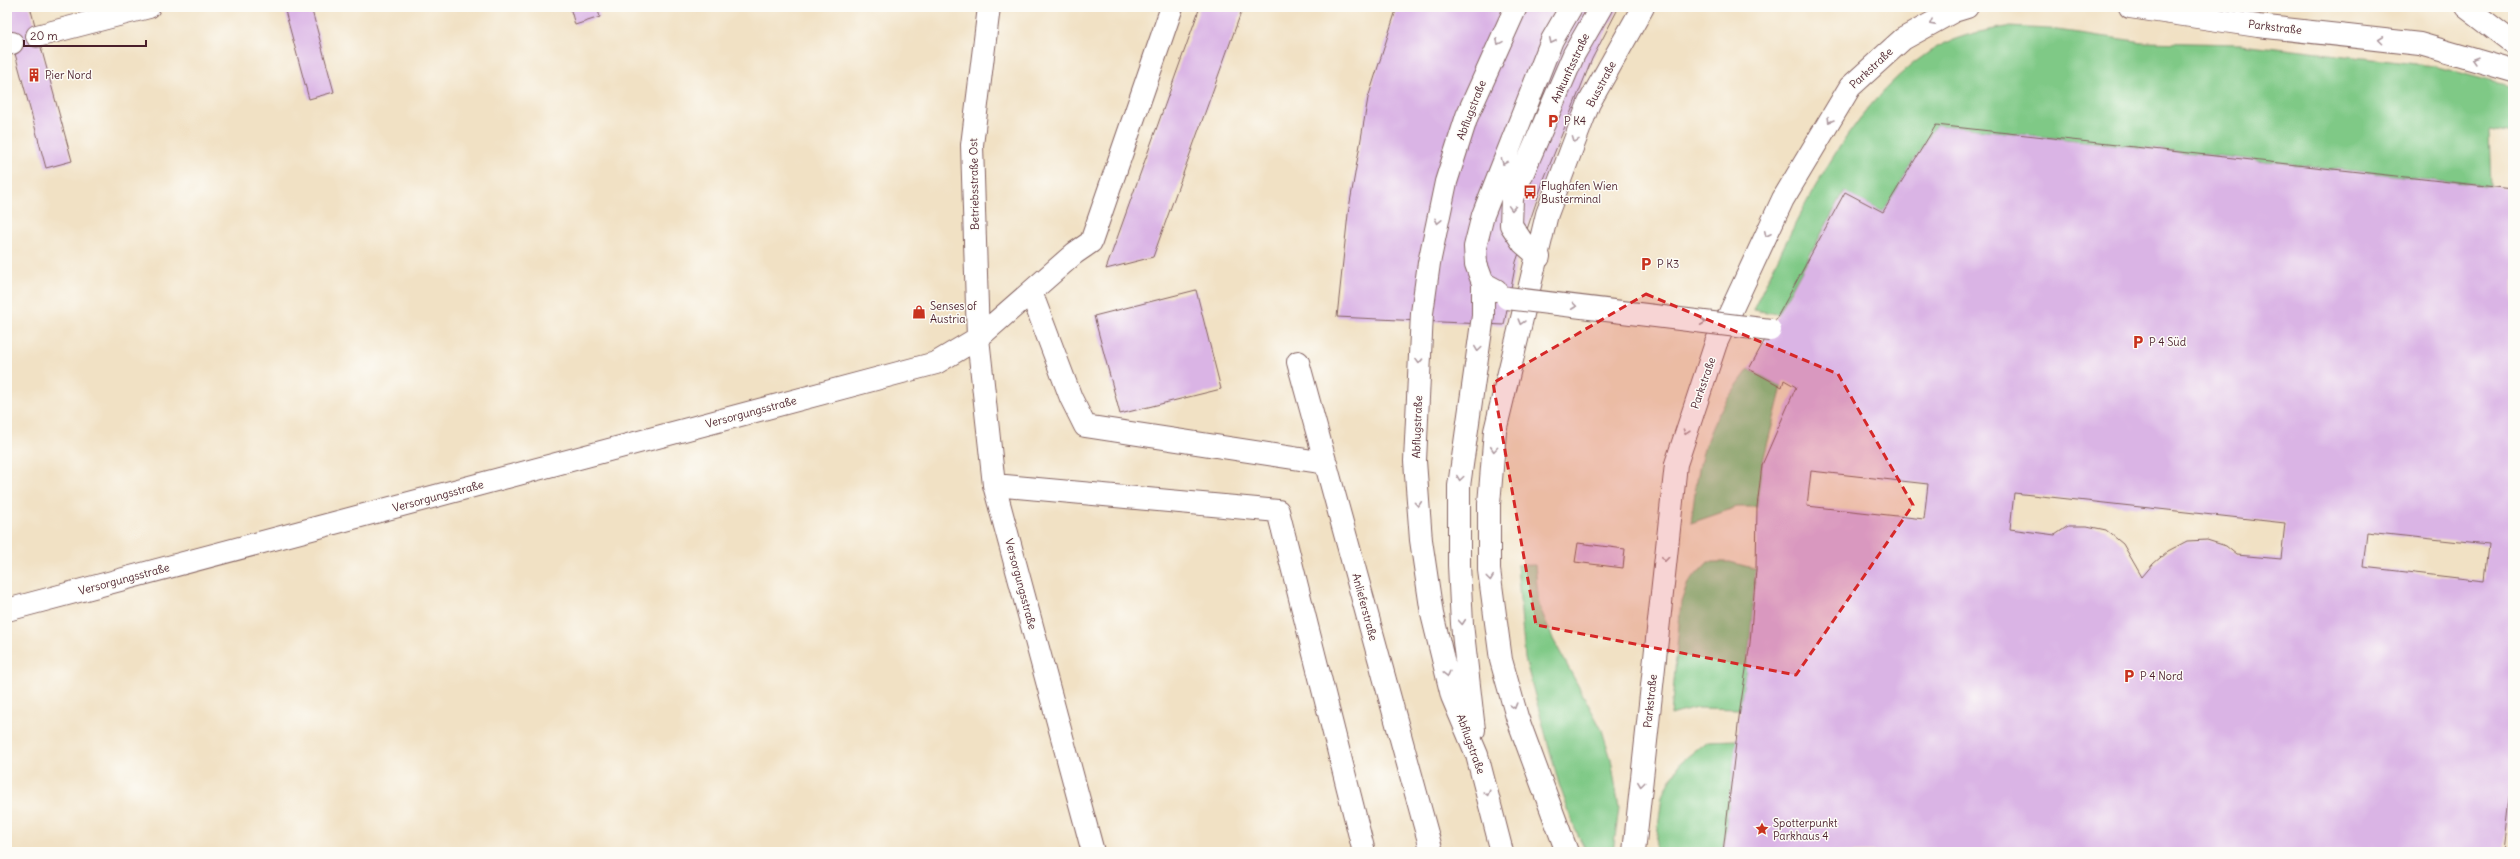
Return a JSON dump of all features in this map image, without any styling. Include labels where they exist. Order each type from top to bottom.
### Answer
[{"type":"street","points":[[37,36],[148,7]]},
{"type":"street","name":"Betriebsstraße Ost","points":[[978,338],[972,145],[989,7]]},
{"type":"street","points":[[978,338],[1075,253],[1091,242],[1172,7]]},
{"type":"street","name":"Abflugstraße","points":[[1502,852],[1477,755],[1452,696],[1432,614],[1421,540],[1415,461],[1421,322],[1429,263],[1446,182],[1467,116],[1516,7]]},
{"type":"street","points":[[1477,755],[1462,624],[1459,565],[1458,486],[1483,316],[1483,283],[1476,264],[1475,247],[1483,215],[1552,40],[1571,7]]},
{"type":"street","name":"Ankunftsstraße","points":[[1539,257],[1523,243],[1511,225],[1512,198],[1574,54],[1600,7]]},
{"type":"street","name":"Busstraße","points":[[1568,852],[1517,717],[1501,660],[1489,570],[1489,504],[1495,431],[1514,346],[1539,257],[1547,214],[1589,103],[1643,7]]},
{"type":"street","name":"Parkstraße","points":[[1634,852],[1676,464],[1716,343],[1783,199],[1850,87],[1903,39],[1954,11],[1967,7]]},
{"type":"street","name":"Parkstraße","points":[[2130,7],[2258,26],[2420,44],[2513,71]]},
{"type":"street","points":[[2477,11],[2513,43]]},
{"type":"street","points":[[1483,283],[1508,298],[1770,330]]},
{"type":"street","points":[[1031,292],[1071,398],[1085,426],[1326,463]]},
{"type":"street","name":"Versorgungsstraße","points":[[7,610],[936,363],[978,338],[994,485],[1094,852]]},
{"type":"street","name":"Anlieferstraße","points":[[1298,362],[1432,852]]},
{"type":"street","points":[[994,485],[1278,511],[1364,852]]},
{"type":"highlighted area","points":[[1646,294],[1838,374],[1913,505],[1796,675],[1536,625],[1493,383]]},
{"type":"green space","points":[[2007,27],[2050,29],[2143,42],[2241,44],[2434,66],[2513,87],[2513,134],[2489,130],[2491,186],[1936,125],[1883,212],[1844,192],[1778,314],[1753,310],[1805,204],[1848,135],[1872,104],[1899,76],[1929,52],[1947,42],[1966,35]]},
{"type":"green space","points":[[1749,369],[1782,387],[1762,465],[1757,507],[1737,507],[1691,523],[1700,465],[1710,432],[1722,407]]},
{"type":"green space","points":[[1708,562],[1730,562],[1756,569],[1750,643],[1740,709],[1696,708],[1671,715],[1681,602],[1688,583]]},
{"type":"green space","points":[[1517,565],[1535,565],[1539,605],[1553,639],[1602,730],[1611,759],[1619,808],[1613,852],[1587,852],[1575,829],[1559,784],[1525,659]]},
{"type":"green space","points":[[1737,740],[1723,852],[1655,852],[1662,796],[1681,762],[1707,741]]},
{"type":"building","name":"Pier Nord","points":[[7,7],[30,7],[72,161],[46,168],[7,24]]},
{"type":"building","points":[[284,7],[311,7],[334,92],[309,99]]},
{"type":"building","points":[[570,7],[597,7],[600,17],[575,25]]},
{"type":"building","points":[[1200,7],[1243,7],[1153,257],[1106,269]]},
{"type":"building","points":[[1397,7],[1619,7],[1592,59],[1544,179],[1516,262],[1504,325],[1337,317],[1348,214],[1368,98]]},
{"type":"building","points":[[1936,125],[2513,189],[2513,764],[2503,852],[1723,852],[1740,709],[1750,643],[1756,569],[1757,507],[1762,465],[1796,387],[1784,380],[1782,387],[1749,369],[1845,192],[1883,212]],"holes":[[[1811,471],[1928,484],[1924,519],[1807,506]],[[2014,493],[2285,523],[2281,559],[2237,555],[2226,546],[2207,540],[2187,541],[2168,551],[2153,564],[2142,577],[2123,544],[2106,530],[2087,526],[2068,526],[2055,535],[2010,529]],[[2367,532],[2488,545],[2484,581],[2363,567]]]},
{"type":"building","points":[[1196,290],[1221,389],[1120,414],[1094,316]]},
{"type":"building","points":[[1578,543],[1625,549],[1623,568],[1575,562]]},
{"type":"place","name":"Pier Nord","points":[[34,75]]},
{"type":"place","name":"P K4","points":[[1553,121]]},
{"type":"place","name":"Flughafen Wien Busterminal","points":[[1530,192]]},
{"type":"place","name":"P K3","points":[[1646,264]]},
{"type":"place","name":"Senses of Austria","points":[[919,312]]},
{"type":"place","name":"P 4 Süd","points":[[2138,342]]},
{"type":"place","name":"P 4 Nord","points":[[2129,676]]},
{"type":"place","name":"Spotterpunkt Parkhaus 4","points":[[1762,829]]}]
